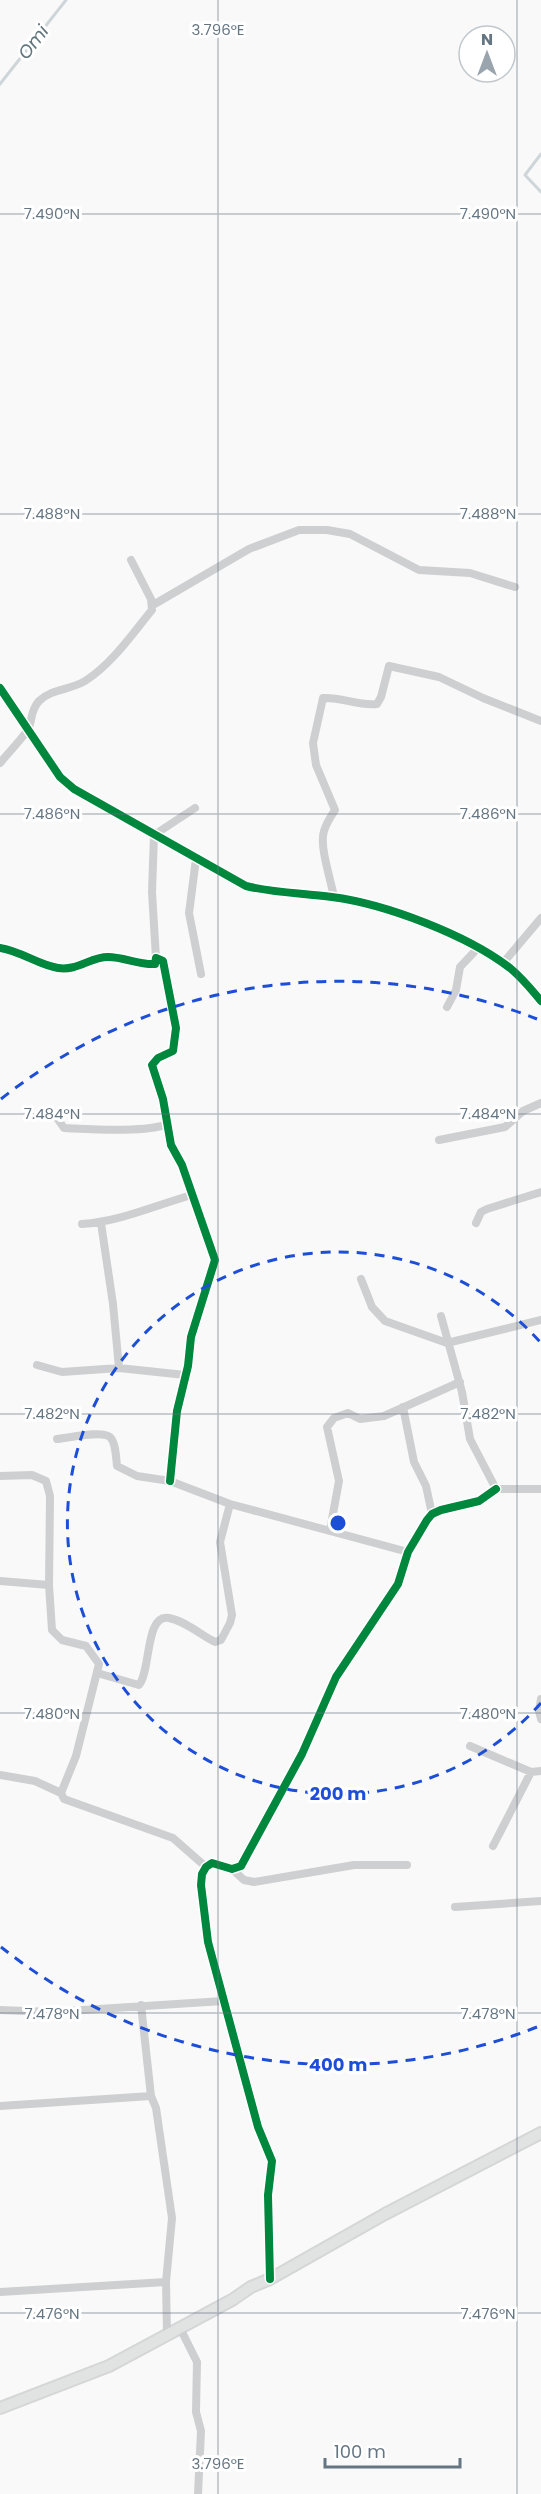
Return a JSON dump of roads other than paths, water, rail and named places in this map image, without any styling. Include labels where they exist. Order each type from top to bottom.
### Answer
[{"type":"main road","points":[[0,2408],[109,2366],[385,2214],[541,2133]]},
{"type":"street","points":[[153,605],[249,549],[299,530],[327,530],[350,534],[419,570],[470,573],[515,587]]},
{"type":"street","points":[[0,763],[29,729],[30,718],[40,700],[90,678],[106,664],[153,610],[153,605],[131,560]]},
{"type":"street","points":[[334,897],[322,848],[323,831],[335,810],[316,765],[313,743],[323,698],[338,697],[365,705],[377,704],[381,697],[388,666],[439,677],[483,698],[541,720]]},
{"type":"street","points":[[0,688],[60,777],[74,789],[246,886],[269,891],[334,897],[384,908],[456,937],[503,963],[541,1002]]},
{"type":"street","points":[[154,835],[195,808]]},
{"type":"street","points":[[0,948],[57,968],[76,968],[96,958],[110,957],[155,964],[152,892],[154,835]]},
{"type":"street","points":[[196,859],[189,914],[201,974]]},
{"type":"street","points":[[503,963],[541,918]]},
{"type":"street","points":[[447,1007],[456,990],[460,967],[477,949]]},
{"type":"street","points":[[156,958],[162,961],[176,1028],[173,1051],[158,1058],[153,1065],[163,1099],[171,1144],[182,1165],[215,1260],[191,1337],[177,1411],[170,1481]]},
{"type":"street","points":[[439,1140],[505,1127],[523,1111],[541,1102]]},
{"type":"street","points":[[52,1111],[64,1128],[134,1129],[160,1127],[167,1124]]},
{"type":"street","points":[[476,1222],[481,1212],[487,1209],[541,1192]]},
{"type":"street","points":[[82,1224],[101,1223],[192,1195]]},
{"type":"street","points":[[101,1223],[113,1304],[119,1368]]},
{"type":"street","points":[[361,1279],[372,1307],[385,1322],[447,1343],[541,1320]]},
{"type":"street","points":[[441,1316],[460,1382],[470,1439],[496,1489]]},
{"type":"street","points":[[37,1365],[62,1372],[119,1368],[185,1375]]},
{"type":"street","points":[[330,1530],[339,1481],[327,1427],[334,1418],[348,1413],[360,1419],[384,1416],[460,1382]]},
{"type":"street","points":[[403,1407],[414,1462],[426,1486],[432,1514]]},
{"type":"street","points":[[57,1439],[106,1435],[114,1443],[117,1466],[137,1476],[170,1481],[230,1504],[408,1552]]},
{"type":"street","points":[[0,1476],[32,1475],[46,1481],[50,1496],[49,1586],[52,1630],[62,1640],[86,1646],[99,1664],[76,1756],[61,1793]]},
{"type":"street","points":[[232,1869],[241,1866],[302,1754],[336,1677],[398,1584],[408,1552],[432,1514],[479,1501],[496,1489],[541,1489]]},
{"type":"street","points":[[96,1673],[139,1684],[145,1675],[152,1631],[156,1623],[163,1618],[172,1619],[216,1641],[221,1640],[232,1614],[220,1542],[230,1504]]},
{"type":"street","points":[[0,1581],[49,1586]]},
{"type":"street","points":[[541,1699],[539,1711],[541,1719]]},
{"type":"street","points":[[470,1746],[531,1772],[541,1771]]},
{"type":"street","points":[[493,1846],[531,1772]]},
{"type":"street","points":[[0,1774],[35,1781],[61,1793],[64,1799],[173,1838],[206,1867]]},
{"type":"street","points":[[270,2279],[268,2195],[272,2162],[258,2127],[208,1942],[201,1885],[206,1867],[212,1863],[219,1863],[232,1869],[244,1880],[254,1882],[354,1865],[407,1865]]},
{"type":"street","points":[[455,1907],[541,1901]]},
{"type":"street","points":[[0,2010],[52,2012],[223,2001]]},
{"type":"street","points":[[141,2005],[151,2096],[156,2108],[172,2218],[166,2282],[167,2335]]},
{"type":"street","points":[[0,2106],[151,2096]]},
{"type":"street","points":[[0,2292],[166,2282]]},
{"type":"street","points":[[180,2328],[197,2362],[196,2412],[201,2431],[198,2494]]},
{"type":"waterway","name":"Omi","points":[[0,84],[66,0]]},
{"type":"waterway","points":[[541,154],[525,175],[541,192]]}]
